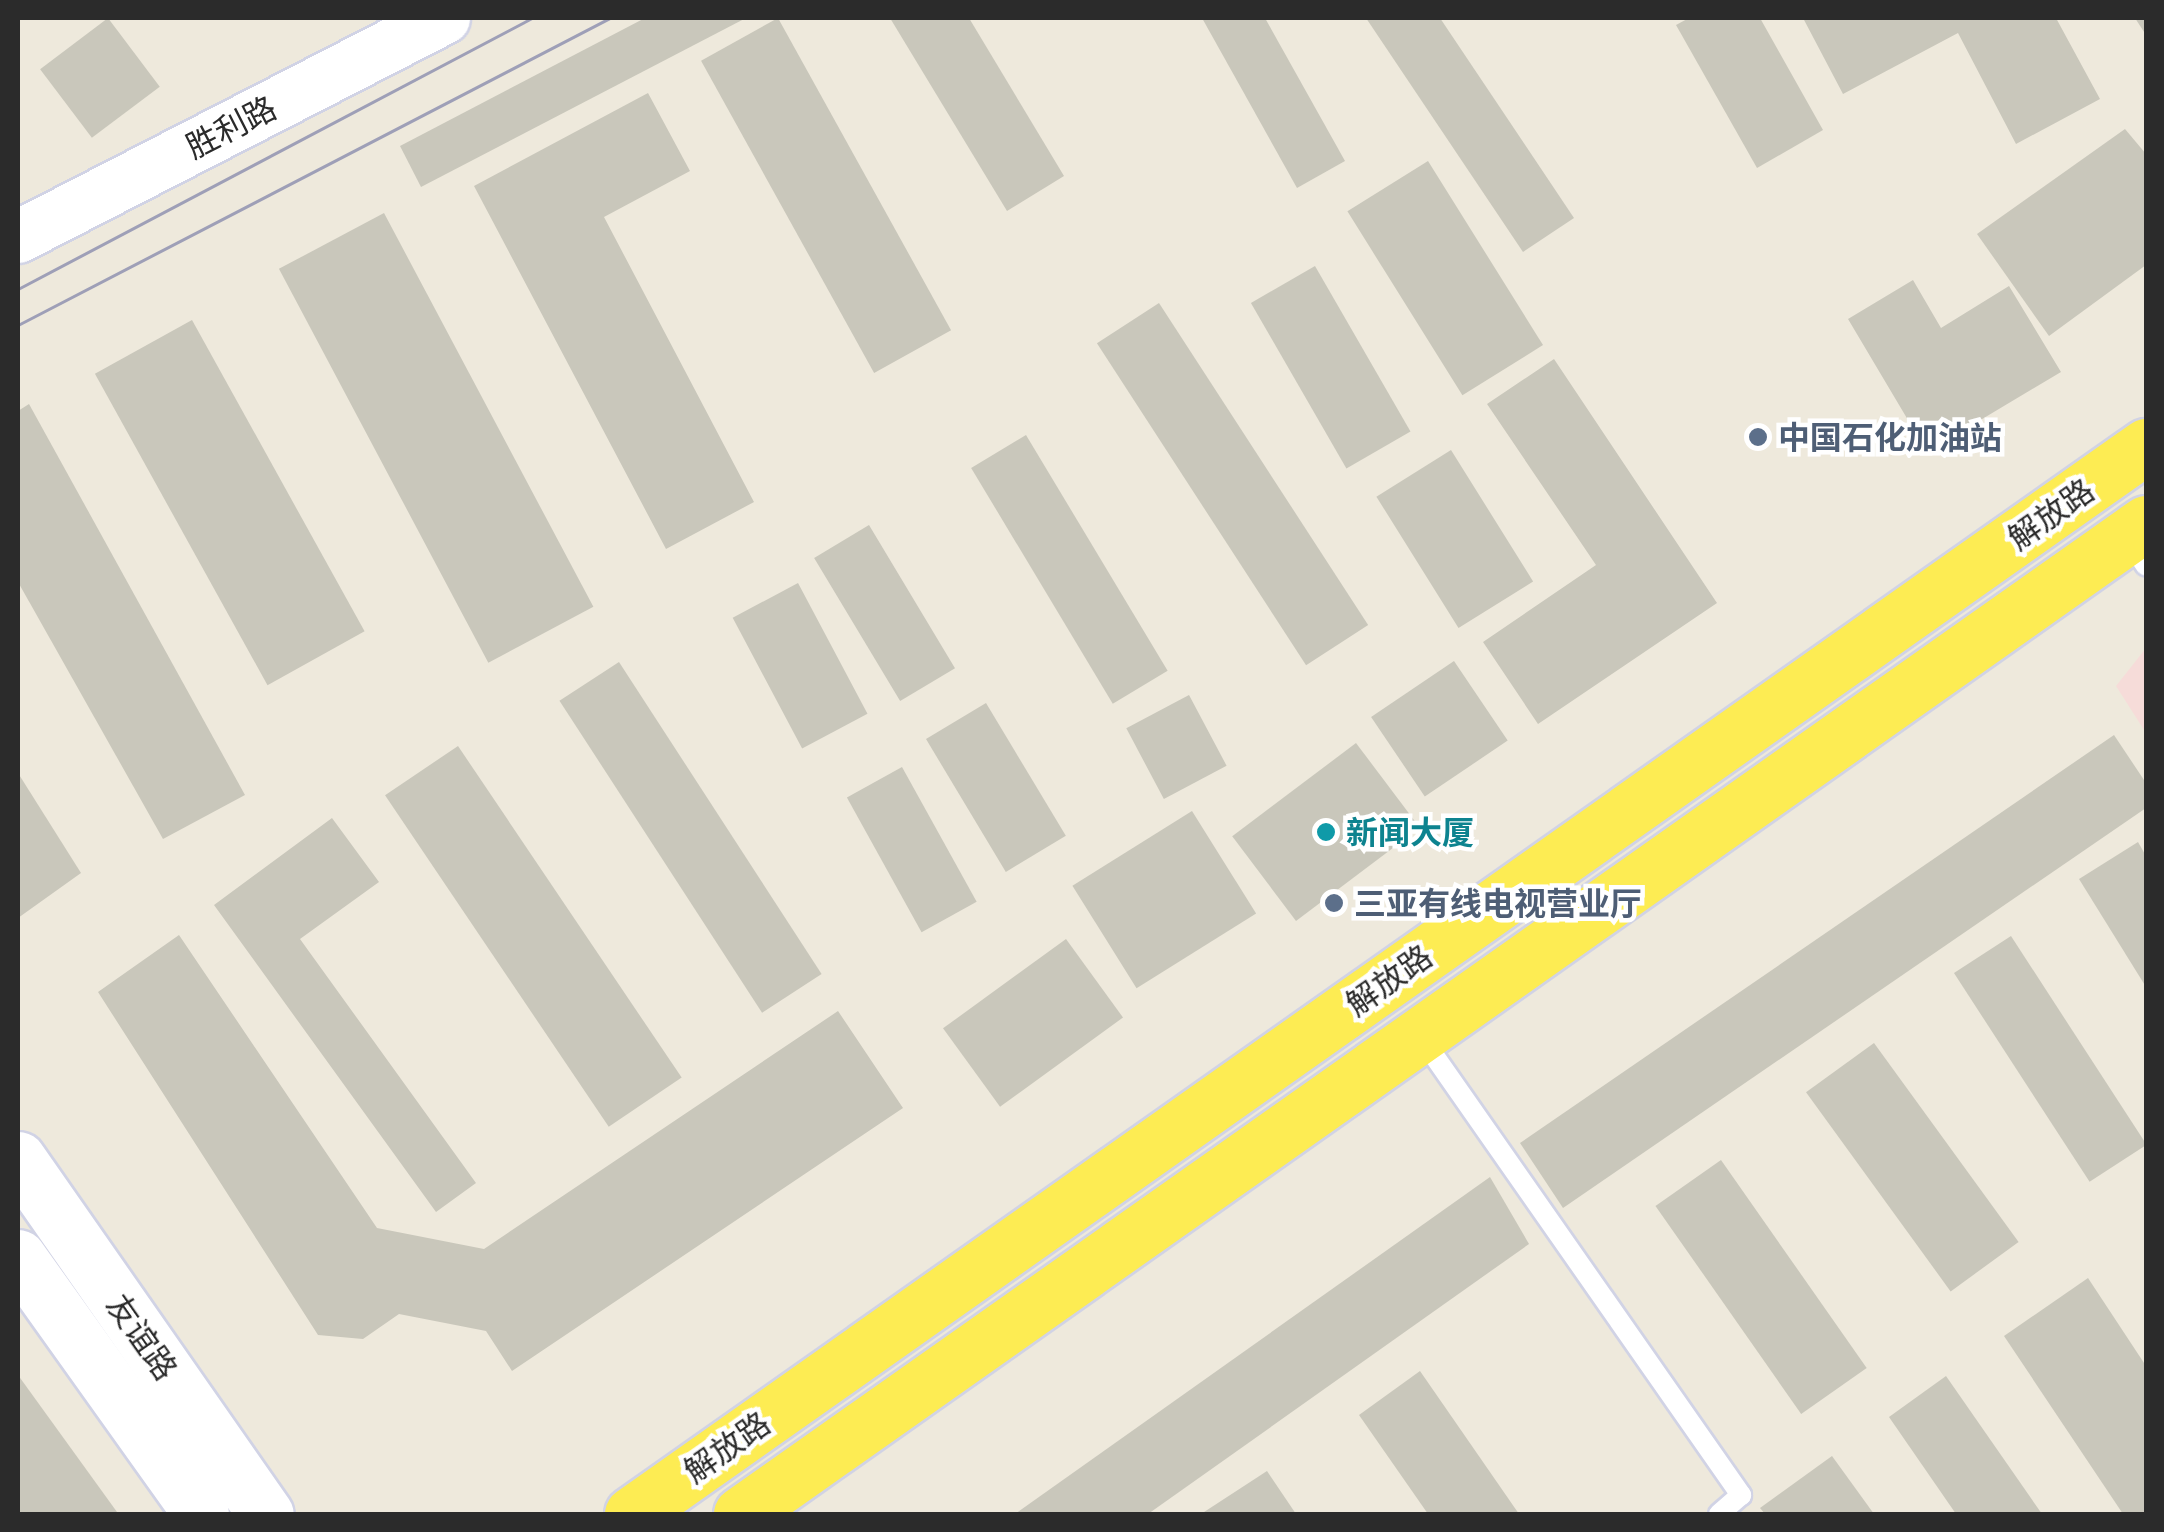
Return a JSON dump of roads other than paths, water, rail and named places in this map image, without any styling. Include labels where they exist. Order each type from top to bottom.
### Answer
[{"type":"main road","name":"解放路","points":[[632,1514],[2146,446]]},
{"type":"main road","name":"解放路","points":[[741,1514],[1420,1035],[2140,542]]},
{"type":"main road","name":"友谊路","points":[[18,1159],[266,1514]]},
{"type":"main road","name":"友谊路","points":[[18,1257],[201,1514]]},
{"type":"street","name":"胜利路","points":[[18,236],[444,18]]},
{"type":"lane","points":[[1420,1035],[1740,1496],[1719,1514]]},
{"type":"tram line","points":[[18,289],[532,18]]},
{"type":"tram line","points":[[18,325],[610,18]]},
{"type":"place","name":"中国石化加油站","points":[[1758,437]]},
{"type":"place","name":"新闻大厦","points":[[1326,832]]},
{"type":"place","name":"三亚有线电视营业厅","points":[[1334,903]]}]
